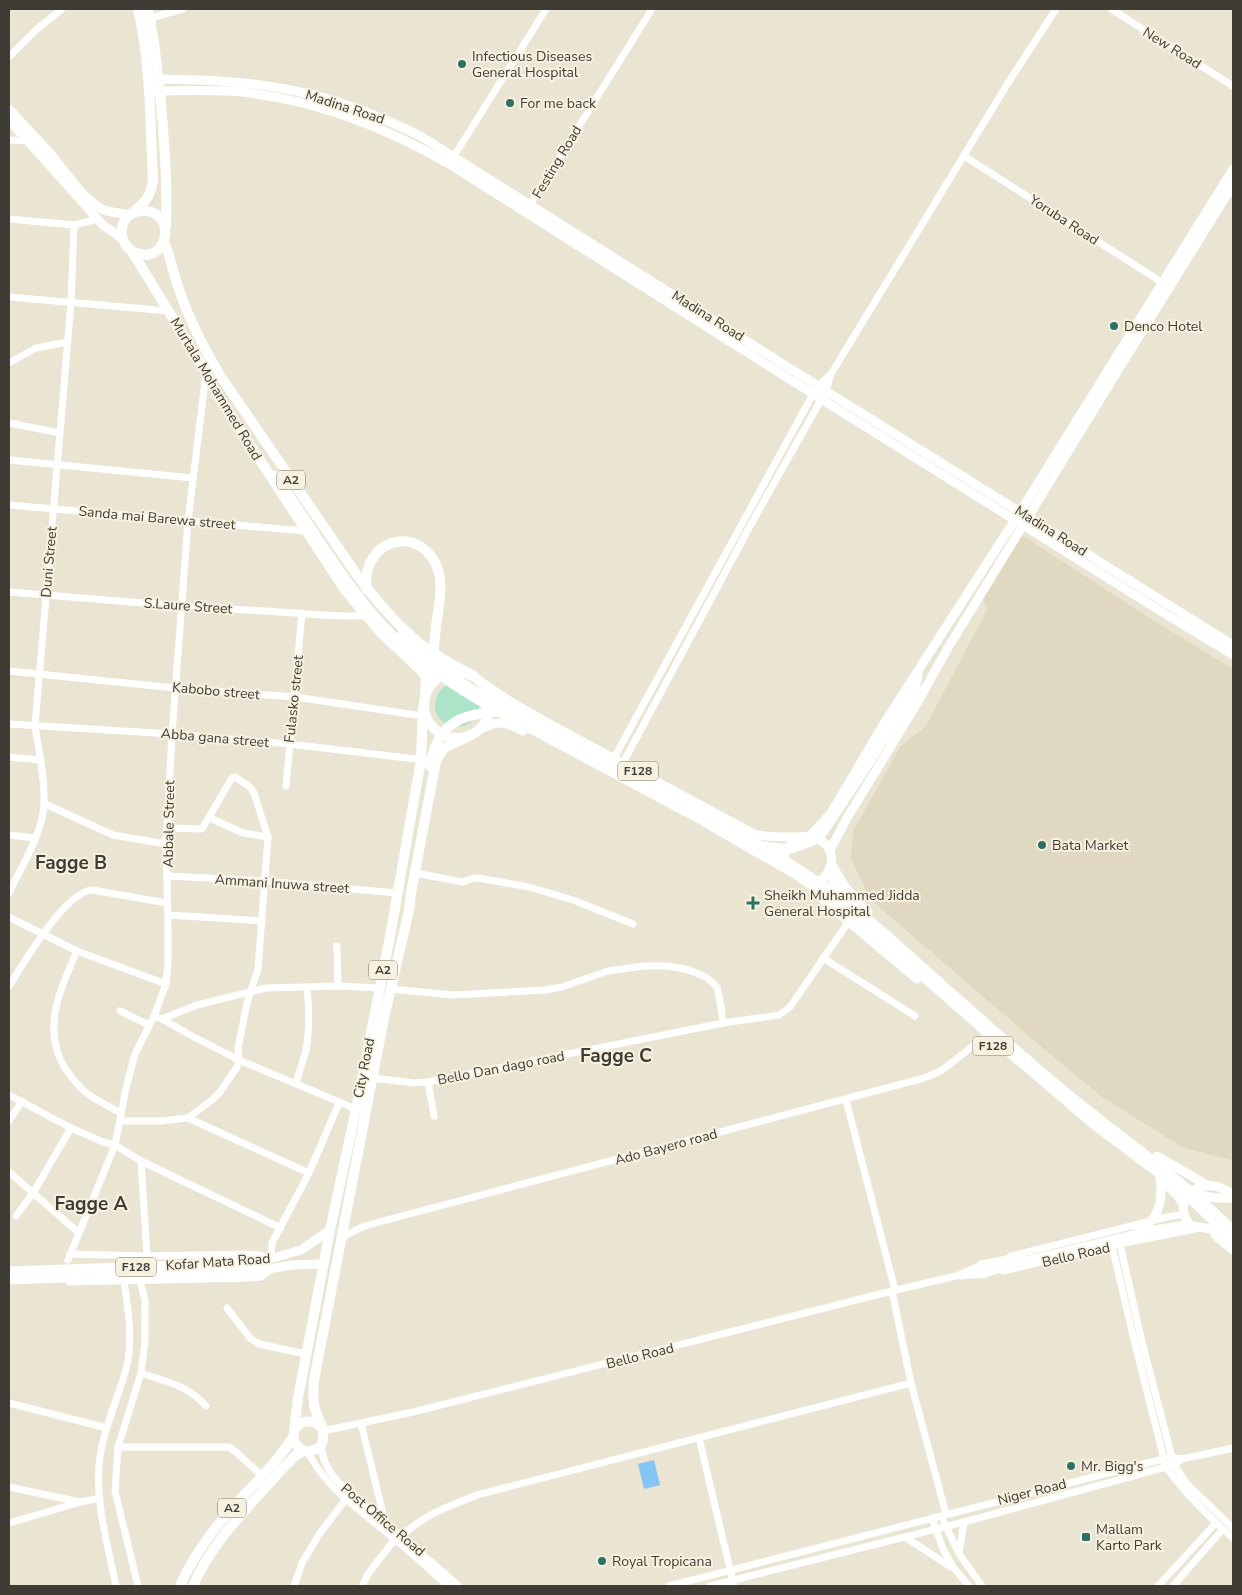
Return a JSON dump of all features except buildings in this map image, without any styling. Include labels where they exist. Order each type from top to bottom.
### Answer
[{"type":"highway","points":[[123,239],[123,226],[126,220],[149,194],[153,180],[149,90],[142,26],[138,9]]},
{"type":"highway","name":"A2","points":[[149,13],[160,79],[167,203],[164,242]]},
{"type":"highway","points":[[133,213],[143,210],[150,211],[157,214],[166,227]]},
{"type":"highway","name":"A2","points":[[123,239],[131,250]]},
{"type":"highway","points":[[131,250],[138,254],[146,254],[160,248],[164,242]]},
{"type":"highway","name":"Murtala Mohammed Road","points":[[164,242],[176,282],[198,338],[221,377],[367,589],[397,623],[418,642],[478,679]]},
{"type":"highway","name":"Murtala Mohammed Road","points":[[131,250],[206,372],[218,396],[345,590],[381,633],[423,672],[428,688]]},
{"type":"highway","points":[[367,594],[366,571],[369,562],[376,552],[387,545],[394,542],[408,542],[422,548],[430,555],[439,575],[440,583],[428,688]]},
{"type":"highway","points":[[428,688],[437,677],[446,673],[455,671],[465,672],[478,679],[488,693],[491,706],[487,720],[479,730],[444,748],[436,761]]},
{"type":"highway","name":"A2","points":[[423,711],[428,688]]},
{"type":"highway","points":[[423,711],[431,726],[448,738],[459,739],[469,736]]},
{"type":"highway","name":"City Road","points":[[294,1433],[306,1354],[380,988],[421,760],[423,711]]},
{"type":"highway","points":[[412,875],[435,746],[441,735],[453,722],[466,716],[495,712]]},
{"type":"highway","name":"City Road","points":[[322,1429],[313,1396],[314,1380],[372,1078],[409,910],[412,875],[436,761]]},
{"type":"highway","points":[[306,1452],[295,1444],[294,1433],[303,1422],[308,1421],[318,1424],[322,1429]]},
{"type":"highway","name":"A2","points":[[193,1586],[206,1559],[221,1537],[295,1456],[316,1450],[321,1445],[324,1438],[322,1429]]},
{"type":"highway","name":"A2","points":[[180,1586],[191,1563],[205,1541],[277,1459],[294,1433]]},
{"type":"main road","name":"Madina Road","points":[[148,79],[226,81],[275,87],[336,101],[364,110],[422,137],[452,160],[528,209],[820,392],[1019,523],[1233,656]]},
{"type":"main road","name":"Madina Road","points":[[149,90],[248,93],[307,104],[340,113],[386,130],[452,160]]},
{"type":"main road","points":[[9,109],[51,154],[80,190],[96,204],[104,210],[111,212],[133,213]]},
{"type":"main road","points":[[9,120],[98,219],[123,239]]},
{"type":"main road","points":[[806,836],[823,842],[830,850],[1024,514],[1233,169]]},
{"type":"main road","points":[[1024,514],[1233,185]]},
{"type":"main road","name":"Madina Road","points":[[820,392],[1024,514],[1233,645]]},
{"type":"main road","points":[[254,426],[269,460],[349,584],[389,631],[434,672],[495,712],[709,825],[795,874],[872,931],[1086,1119],[1160,1174],[1230,1230]]},
{"type":"main road","points":[[244,436],[269,460],[367,594],[394,626],[438,666],[470,688],[760,845],[798,868],[844,900],[876,925],[1098,1119],[1160,1165],[1195,1194],[1230,1230],[1233,1240]]},
{"type":"main road","points":[[792,880],[783,864],[787,847],[794,840],[806,836],[831,812],[868,748],[919,669],[1019,523]]},
{"type":"main road","points":[[844,900],[837,890],[828,867],[830,840],[837,824],[911,700],[919,669]]},
{"type":"main road","points":[[760,845],[791,849],[813,841],[822,834],[911,700],[932,676]]},
{"type":"main road","name":"F128","points":[[478,679],[511,702],[754,834],[767,837],[806,836]]},
{"type":"main road","name":"F128","points":[[479,730],[498,722],[517,728],[749,853],[792,880],[804,885],[849,921],[1094,1132],[1165,1184],[1176,1194],[1191,1226],[1195,1229]]},
{"type":"main road","name":"F128","points":[[830,850],[832,866],[846,888],[865,910],[1082,1100],[1166,1162],[1208,1185],[1216,1186],[1233,1194]]},
{"type":"main road","points":[[804,885],[812,885],[825,878],[832,866]]},
{"type":"main road","points":[[981,1274],[1024,1259],[1140,1229],[1147,1225],[1155,1216],[1162,1199],[1160,1174]]},
{"type":"main road","points":[[1184,1209],[1188,1195],[1194,1190],[1208,1185]]},
{"type":"main road","points":[[1195,1194],[1216,1198],[1233,1194]]},
{"type":"main road","points":[[981,1265],[1024,1259],[1150,1231],[1186,1225],[1230,1230]]},
{"type":"main road","points":[[1195,1229],[1215,1235],[1223,1234],[1230,1230]]},
{"type":"main road","name":"Kofar Mata Road","points":[[9,1280],[267,1265],[301,1250],[330,1230]]},
{"type":"main road","points":[[1215,1235],[1233,1250]]},
{"type":"main road","name":"Kofar Mata Road","points":[[9,1271],[150,1266],[324,1264]]},
{"type":"street","points":[[9,57],[36,30],[62,9]]},
{"type":"street","points":[[149,13],[183,9]]},
{"type":"street","points":[[452,160],[546,9]]},
{"type":"street","name":"Festing Road","points":[[528,209],[652,9]]},
{"type":"street","points":[[614,758],[820,392],[1008,83],[1056,9]]},
{"type":"street","name":"New Road","points":[[1111,9],[1233,86]]},
{"type":"street","points":[[9,140],[27,141]]},
{"type":"street","name":"Yoruba Road","points":[[964,156],[1163,284]]},
{"type":"street","points":[[9,219],[74,225],[98,219]]},
{"type":"street","name":"Duni Street","points":[[9,892],[38,831],[44,804],[35,726],[38,673],[68,342],[74,225]]},
{"type":"street","points":[[9,297],[169,312]]},
{"type":"street","points":[[9,363],[36,348],[68,342]]},
{"type":"street","name":"Abbale Street","points":[[147,1256],[69,1257],[115,1145],[135,1054],[154,1016],[166,984],[168,962],[168,876],[166,844],[180,607],[188,521],[206,372]]},
{"type":"street","points":[[623,763],[820,392]]},
{"type":"street","points":[[9,423],[60,433]]},
{"type":"street","points":[[9,460],[193,478]]},
{"type":"street","name":"Sanda mai Barewa street","points":[[9,505],[305,531]]},
{"type":"street","name":"S.Laure Street","points":[[9,592],[180,607],[367,616]]},
{"type":"street","name":"Fulasko street","points":[[286,786],[302,613]]},
{"type":"street","name":"Kabobo street","points":[[9,671],[175,688],[295,697],[423,711]]},
{"type":"street","name":"Abba gana street","points":[[9,724],[172,734],[289,744],[436,761]]},
{"type":"street","points":[[9,757],[40,760]]},
{"type":"street","points":[[77,951],[66,974],[56,1004],[54,1026],[54,1045],[61,1062],[75,1082],[84,1091],[121,1117],[162,1122],[188,1118],[212,1100],[231,1076],[239,1060],[238,1048],[246,1003],[258,969],[268,837],[254,793],[250,787],[235,776],[232,778],[205,828],[200,830],[167,828]]},
{"type":"street","points":[[44,804],[113,835],[166,844]]},
{"type":"street","points":[[210,818],[243,833],[268,837]]},
{"type":"street","points":[[9,835],[35,838]]},
{"type":"street","points":[[412,875],[463,882],[478,878],[529,887],[573,900],[633,924]]},
{"type":"street","name":"Ammani Inuwa street","points":[[168,876],[265,881],[397,893]]},
{"type":"street","points":[[9,986],[52,921],[79,894],[86,890],[167,903]]},
{"type":"street","points":[[168,915],[262,921]]},
{"type":"street","points":[[9,917],[77,951],[166,984]]},
{"type":"street","name":"Bello Dan dago road","points":[[372,1078],[414,1084],[428,1082],[723,1023],[779,1015],[786,1012],[849,921]]},
{"type":"street","points":[[337,946],[338,986]]},
{"type":"street","points":[[823,958],[915,1016]]},
{"type":"street","points":[[391,989],[454,995],[545,990],[562,987],[608,972],[643,966],[668,966],[689,970],[706,977],[716,987],[722,1007],[723,1023]]},
{"type":"street","points":[[162,1018],[197,1005],[266,988],[338,986],[380,988]]},
{"type":"street","points":[[296,1084],[306,1050],[310,1012],[307,987]]},
{"type":"street","points":[[120,1010],[150,1025]]},
{"type":"street","points":[[154,1016],[162,1018],[239,1060],[356,1110]]},
{"type":"street","name":"Ado Bayero road","points":[[340,1238],[362,1227],[383,1221],[924,1078],[941,1071],[983,1038]]},
{"type":"street","points":[[428,1082],[434,1116]]},
{"type":"street","points":[[9,1094],[71,1128],[103,1142],[115,1145],[141,1161],[281,1228]]},
{"type":"street","points":[[846,1100],[894,1290],[911,1383],[946,1526],[959,1554],[982,1586]]},
{"type":"street","points":[[9,1121],[22,1101]]},
{"type":"street","points":[[9,1284],[261,1277],[267,1265],[272,1244],[309,1173],[340,1103]]},
{"type":"street","points":[[188,1118],[309,1173]]},
{"type":"street","points":[[16,1216],[33,1193],[71,1128]]},
{"type":"street","points":[[141,1161],[147,1256],[248,1254],[260,1255],[267,1265]]},
{"type":"street","points":[[9,1172],[79,1233]]},
{"type":"street","name":"Bello Road","points":[[956,1276],[981,1265],[1167,1217],[1184,1209]]},
{"type":"street","name":"Bello Road","points":[[322,1429],[427,1409],[894,1290],[956,1276],[1007,1270],[1195,1229]]},
{"type":"street","points":[[1120,1244],[1167,1458]]},
{"type":"street","points":[[1112,1246],[1167,1458],[1175,1480],[1190,1498],[1233,1538]]},
{"type":"street","points":[[116,1586],[100,1498],[100,1464],[106,1428],[127,1364],[130,1323],[124,1281]]},
{"type":"street","points":[[138,1586],[115,1491],[118,1448],[141,1373],[145,1342],[145,1301],[140,1281]]},
{"type":"street","points":[[226,1308],[250,1338],[259,1344],[306,1354]]},
{"type":"street","points":[[141,1373],[185,1388],[196,1395],[206,1406]]},
{"type":"street","points":[[362,1586],[368,1574],[399,1538],[418,1522],[450,1505],[477,1495],[911,1383]]},
{"type":"street","points":[[9,1403],[106,1428]]},
{"type":"street","points":[[361,1423],[385,1522]]},
{"type":"street","points":[[699,1438],[733,1583]]},
{"type":"street","name":"Post Office Road","points":[[321,1445],[330,1473],[350,1494],[385,1522],[448,1586]]},
{"type":"street","points":[[118,1448],[229,1447],[262,1476]]},
{"type":"street","points":[[1182,1459],[1233,1448]]},
{"type":"street","name":"Post Office Road","points":[[306,1452],[331,1486],[459,1586]]},
{"type":"street","name":"Niger Road","points":[[669,1586],[1167,1458],[1182,1459]]},
{"type":"street","name":"Niger Road","points":[[710,1586],[733,1583],[935,1528],[964,1522],[1170,1466],[1182,1459]]},
{"type":"street","points":[[1170,1466],[1198,1496],[1233,1528]]},
{"type":"street","points":[[9,1487],[80,1502]]},
{"type":"street","points":[[9,1523],[100,1498]]},
{"type":"street","points":[[294,1586],[302,1563],[320,1533],[346,1498]]},
{"type":"street","points":[[932,1518],[952,1568]]},
{"type":"street","points":[[959,1554],[964,1522]]},
{"type":"street","points":[[1158,1586],[1216,1523]]},
{"type":"street","points":[[1170,1574],[1175,1584],[1223,1529]]},
{"type":"street","points":[[905,1537],[952,1568],[969,1586]]},
{"type":"shaded area","name":"Bata Market","points":[[1022,535],[1151,619],[1233,669],[1233,1161],[1182,1147],[1102,1097],[871,900],[851,859],[853,831],[901,746],[926,726],[987,610],[983,599]]},
{"type":"green space","points":[[454,682],[480,701],[477,714],[471,722],[462,726],[444,723],[438,716],[435,708],[440,691]]},
{"type":"water","points":[[654,1460],[660,1485],[644,1489],[638,1464]]},
{"type":"place","name":"Infectious Diseases General Hospital","points":[[462,64]]},
{"type":"place","name":"For me back","points":[[510,103]]},
{"type":"place","name":"Denco Hotel","points":[[1114,326]]},
{"type":"place","name":"Bata Market","points":[[1042,845]]},
{"type":"place","name":"Sheikh Muhammed Jidda General Hospital","points":[[753,903]]},
{"type":"place","name":"Mr. Bigg's","points":[[1071,1466]]},
{"type":"place","name":"Mallam Karto Park","points":[[1086,1537]]},
{"type":"place","name":"Royal Tropicana","points":[[602,1561]]},
{"type":"district","name":"Fagge B","points":[[71,863]]},
{"type":"district","name":"Fagge C","points":[[616,1056]]},
{"type":"district","name":"Fagge A","points":[[91,1204]]}]
